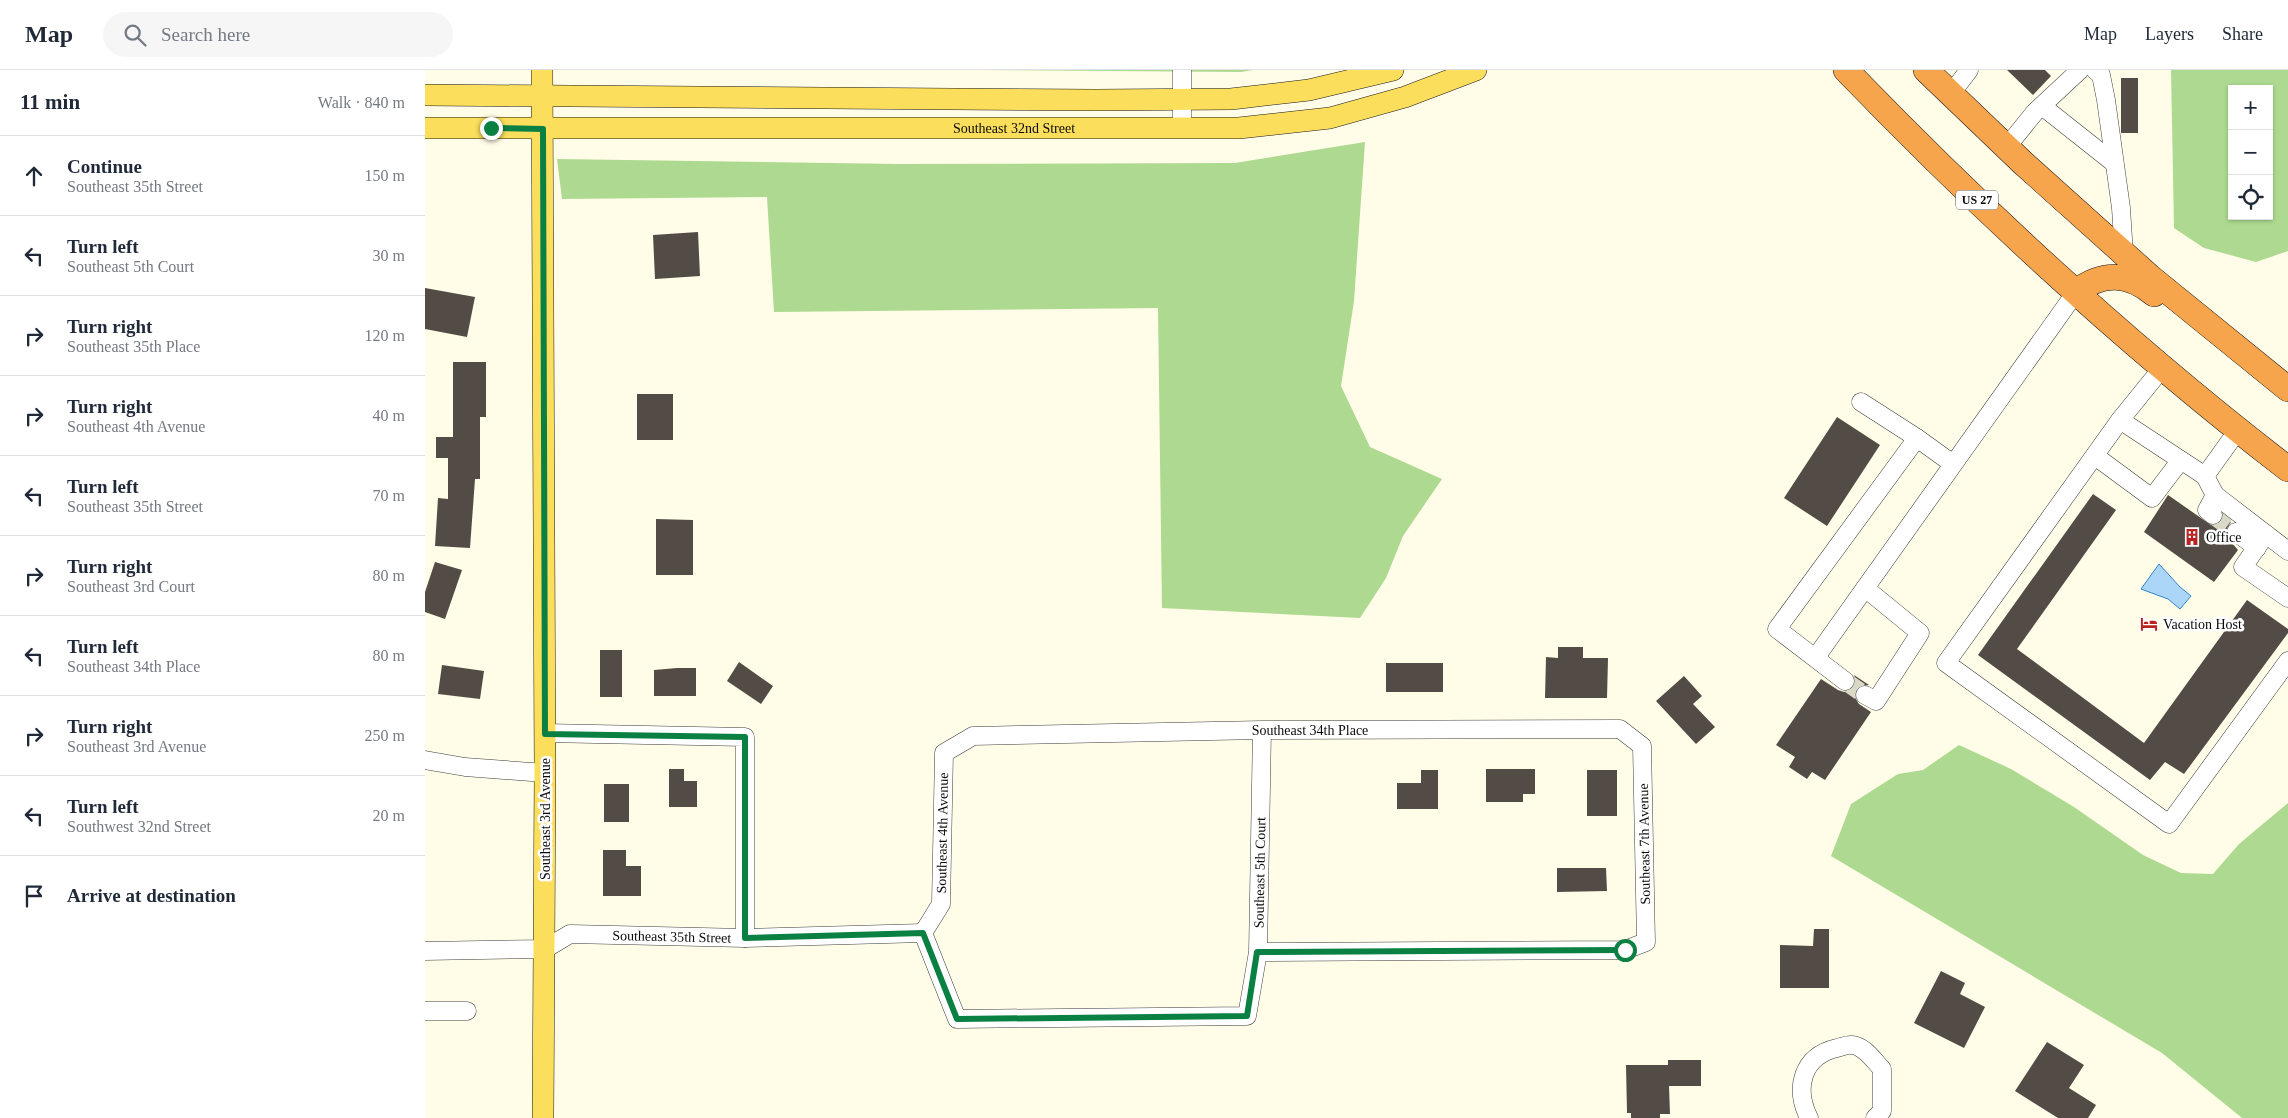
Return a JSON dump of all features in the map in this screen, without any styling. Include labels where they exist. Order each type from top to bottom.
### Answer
[{"type":"highway","name":"US 27","points":[[1847,70],[1922,147],[2076,292],[2238,430],[2288,468]]},
{"type":"highway","points":[[1926,70],[2006,148],[2124,254],[2288,389]]},
{"type":"highway","points":[[2076,292],[2089,282],[2106,276],[2125,278],[2150,291],[2194,328],[2239,349]]},
{"type":"main road","name":"Southeast 3rd Avenue","points":[[542,70],[545,734],[543,1118]]},
{"type":"main road","name":"Southeast 32nd Street","points":[[425,95],[1231,98],[1309,90],[1393,70]]},
{"type":"main road","name":"Southeast 32nd Street","points":[[425,128],[1239,128],[1330,118],[1405,97],[1476,70]]},
{"type":"street","points":[[1182,70],[1182,128]]},
{"type":"street","points":[[1950,95],[1969,70]]},
{"type":"street","points":[[2006,148],[2042,106],[2080,70]]},
{"type":"street","points":[[2095,70],[2101,75],[2107,100],[2121,208],[2124,254]]},
{"type":"street","points":[[2042,106],[2114,163]]},
{"type":"street","points":[[1816,657],[2076,292]]},
{"type":"street","points":[[2163,367],[2120,420],[1947,663],[2169,824],[2288,661]]},
{"type":"street","points":[[1861,402],[1953,464]]},
{"type":"street","points":[[2120,420],[2205,476],[2215,495],[2262,541]]},
{"type":"street","points":[[2205,476],[2238,430]]},
{"type":"street","points":[[1845,681],[1777,629],[1917,438]]},
{"type":"street","points":[[2095,456],[2152,498],[2180,461]]},
{"type":"street","points":[[2213,515],[2207,510],[2215,495]]},
{"type":"street","points":[[2236,532],[2288,551]]},
{"type":"street","points":[[2262,541],[2243,567],[2288,598]]},
{"type":"street","points":[[1865,588],[1920,633],[1870,698]]},
{"type":"street","name":"Southeast 34th Place","points":[[973,736],[1262,730],[1620,729],[1641,746]]},
{"type":"street","name":"Southeast 5th Court","points":[[923,933],[957,1019],[1247,1016],[1257,952],[1262,730]]},
{"type":"street","points":[[545,734],[745,737],[745,938]]},
{"type":"street","name":"Southeast 4th Avenue","points":[[923,933],[941,904],[944,753],[973,736]]},
{"type":"street","name":"Southeast 7th Avenue","points":[[1257,952],[1625,950],[1646,942],[1641,746]]},
{"type":"street","points":[[425,760],[465,767],[545,773]]},
{"type":"street","name":"Southeast 35th Street","points":[[545,949],[569,934],[745,938],[923,933]]},
{"type":"street","points":[[425,951],[545,949]]},
{"type":"street","points":[[425,1010],[467,1011]]},
{"type":"street","points":[[1809,1118],[1804,1108],[1802,1092],[1803,1078],[1808,1064],[1827,1050],[1852,1044],[1863,1049],[1882,1069],[1883,1116]]},
{"type":"green space","points":[[982,70],[1253,70],[1241,72]]},
{"type":"green space","points":[[2171,70],[2288,70],[2288,251],[2256,262],[2204,248],[2174,228]]},
{"type":"green space","points":[[1365,142],[1354,301],[1341,386],[1370,447],[1442,479],[1403,536],[1386,578],[1360,618],[1162,608],[1158,308],[774,312],[767,197],[562,199],[557,159],[899,164],[1235,163]]},
{"type":"green space","points":[[1959,745],[2011,769],[2074,807],[2143,855],[2181,873],[2213,874],[2239,844],[2288,803],[2288,1118],[2242,1118],[2162,1053],[1831,856],[1851,804],[1898,774],[1923,770]]},
{"type":"water","points":[[2159,564],[2191,596],[2180,609],[2168,599],[2141,589]]},
{"type":"building","points":[[2007,70],[2045,70],[2051,76],[2033,95]]},
{"type":"building","points":[[2121,78],[2138,78],[2138,133],[2121,133]]},
{"type":"building","points":[[698,232],[700,276],[655,279],[653,235]]},
{"type":"building","points":[[425,288],[475,297],[467,337],[425,329]]},
{"type":"building","points":[[453,362],[486,362],[486,417],[480,417],[480,479],[475,479],[470,548],[435,546],[438,498],[448,499],[448,458],[436,458],[436,437],[453,437]]},
{"type":"building","points":[[637,394],[673,394],[673,440],[637,440]]},
{"type":"building","points":[[1837,417],[1880,445],[1827,526],[1784,498]]},
{"type":"building","points":[[2093,494],[2116,510],[2017,649],[2144,743],[2247,600],[2288,629],[2288,633],[2184,774],[2165,762],[2150,780],[1978,655]]},
{"type":"building","name":"Office","points":[[2168,495],[2211,525],[2217,525],[2223,517],[2231,522],[2226,530],[2226,536],[2238,550],[2214,582],[2144,532]]},
{"type":"building","points":[[656,519],[693,520],[693,575],[656,575]]},
{"type":"building","points":[[435,562],[462,570],[445,619],[425,612],[425,592]]},
{"type":"building","points":[[1558,647],[1583,647],[1583,658],[1608,658],[1607,698],[1545,698],[1546,657],[1558,658]]},
{"type":"building","points":[[600,650],[622,650],[622,697],[600,697]]},
{"type":"building","points":[[739,662],[773,686],[761,704],[727,681]]},
{"type":"building","points":[[1386,663],[1443,663],[1443,692],[1386,692]]},
{"type":"building","points":[[442,665],[484,671],[480,699],[438,694]]},
{"type":"building","points":[[696,668],[696,696],[654,696],[654,670]]},
{"type":"building","points":[[1854,675],[1869,685],[1859,686],[1854,696],[1859,704],[1871,712],[1825,780],[1812,772],[1807,779],[1789,767],[1795,757],[1776,745],[1821,679],[1844,692],[1854,687],[1856,682]]},
{"type":"building","points":[[1684,676],[1702,696],[1693,704],[1715,727],[1696,744],[1656,701]]},
{"type":"building","points":[[669,769],[684,769],[684,781],[697,781],[697,807],[669,807]]},
{"type":"building","points":[[1486,769],[1535,769],[1535,794],[1523,794],[1523,802],[1486,802]]},
{"type":"building","points":[[1421,770],[1438,770],[1438,809],[1397,809],[1397,783],[1421,783]]},
{"type":"building","points":[[1587,770],[1617,770],[1617,816],[1587,816]]},
{"type":"building","points":[[604,784],[629,784],[629,822],[604,822]]},
{"type":"building","points":[[603,850],[626,850],[626,866],[641,866],[641,896],[603,896]]},
{"type":"building","points":[[1557,868],[1606,868],[1607,891],[1557,892]]},
{"type":"building","points":[[1814,929],[1829,929],[1829,988],[1780,988],[1780,945],[1813,946]]},
{"type":"building","points":[[1941,971],[1965,983],[1960,994],[1985,1007],[1964,1048],[1914,1023]]},
{"type":"building","points":[[2047,1042],[2084,1065],[2069,1088],[2096,1105],[2088,1118],[2058,1118],[2015,1091]]},
{"type":"building","points":[[1668,1060],[1701,1060],[1701,1086],[1669,1086],[1670,1114],[1660,1114],[1660,1118],[1631,1118],[1631,1113],[1627,1113],[1626,1065],[1668,1065]]},
{"type":"tunnel","points":[[2213,515],[2236,532]]},
{"type":"tunnel","points":[[1845,681],[1865,695]]},
{"type":"place","name":"Office","points":[[2192,537]]},
{"type":"place","name":"Vacation Host","points":[[2149,624]]},
{"type":"route","points":[[491,128],[543,129],[545,734],[745,737],[745,938],[923,933],[957,1019],[1247,1016],[1257,952],[1625,950]]}]
